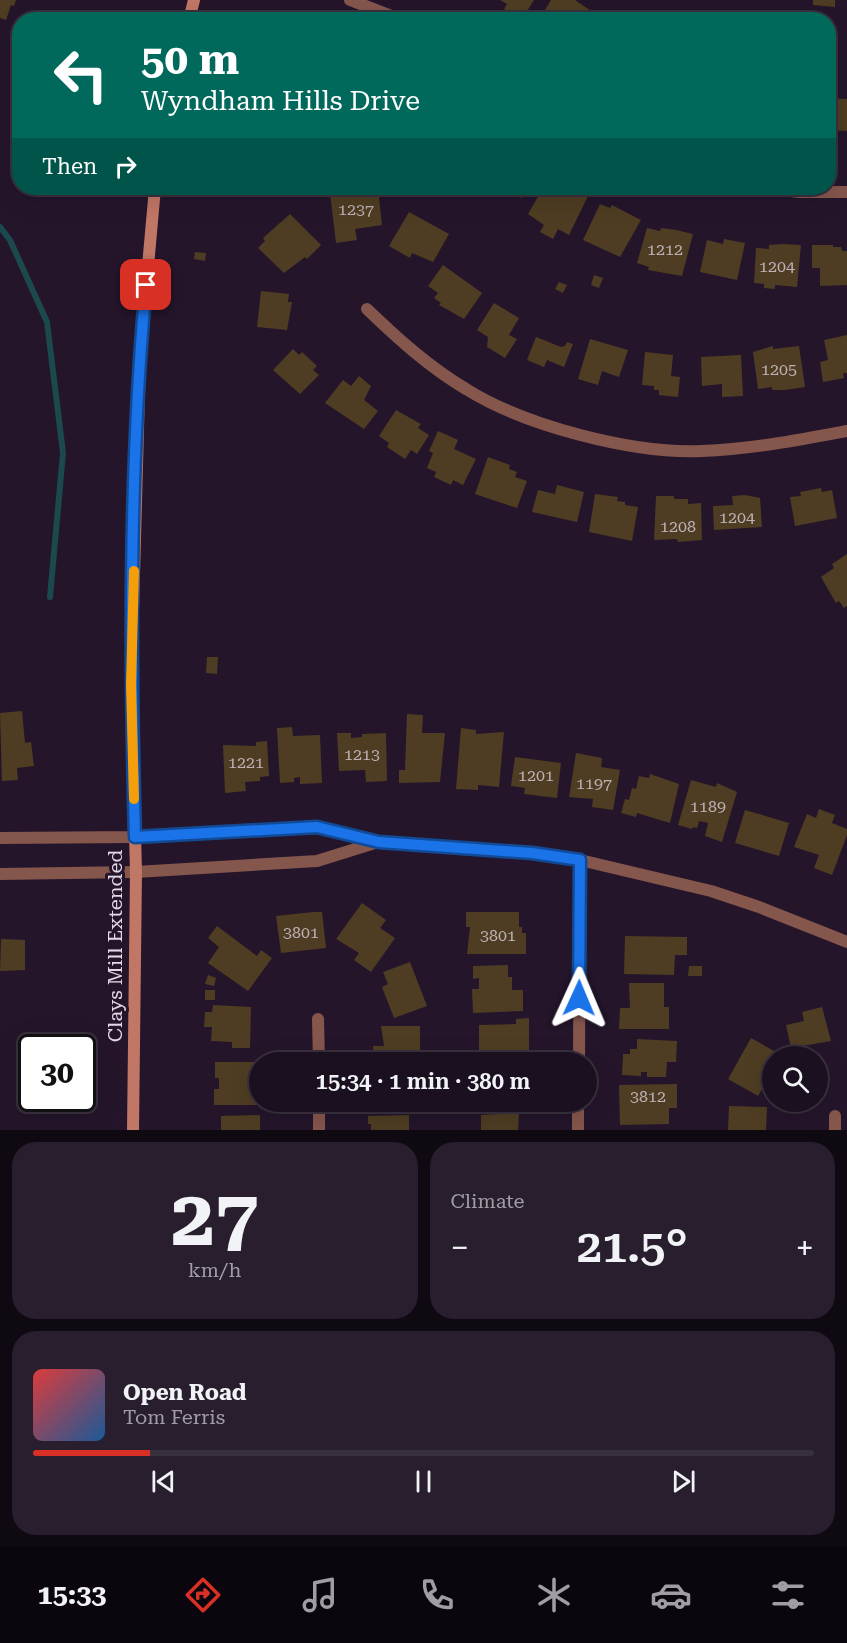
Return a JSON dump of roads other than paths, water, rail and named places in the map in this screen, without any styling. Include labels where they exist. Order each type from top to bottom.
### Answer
[{"type":"main road","name":"Clays Mill Extended","points":[[133,1130],[136,872],[131,685],[140,355],[154,195]]},
{"type":"street","points":[[350,0],[381,12]]},
{"type":"street","points":[[367,309],[411,349],[467,390],[522,415],[578,435],[641,446],[699,451],[766,447],[847,431]]},
{"type":"street","points":[[0,838],[135,837],[317,827],[379,842],[521,852],[580,860],[711,891],[759,907],[847,942]]},
{"type":"street","points":[[0,874],[136,872],[317,861],[379,842]]},
{"type":"street","points":[[579,1052],[580,860]]},
{"type":"street","points":[[318,1019],[319,1052]]},
{"type":"street","points":[[319,1112],[319,1130]]},
{"type":"street","points":[[578,1112],[578,1130]]},
{"type":"street","points":[[835,1130],[836,1116]]},
{"type":"waterway","points":[[0,227],[10,240],[47,322],[63,453],[50,597]]}]
